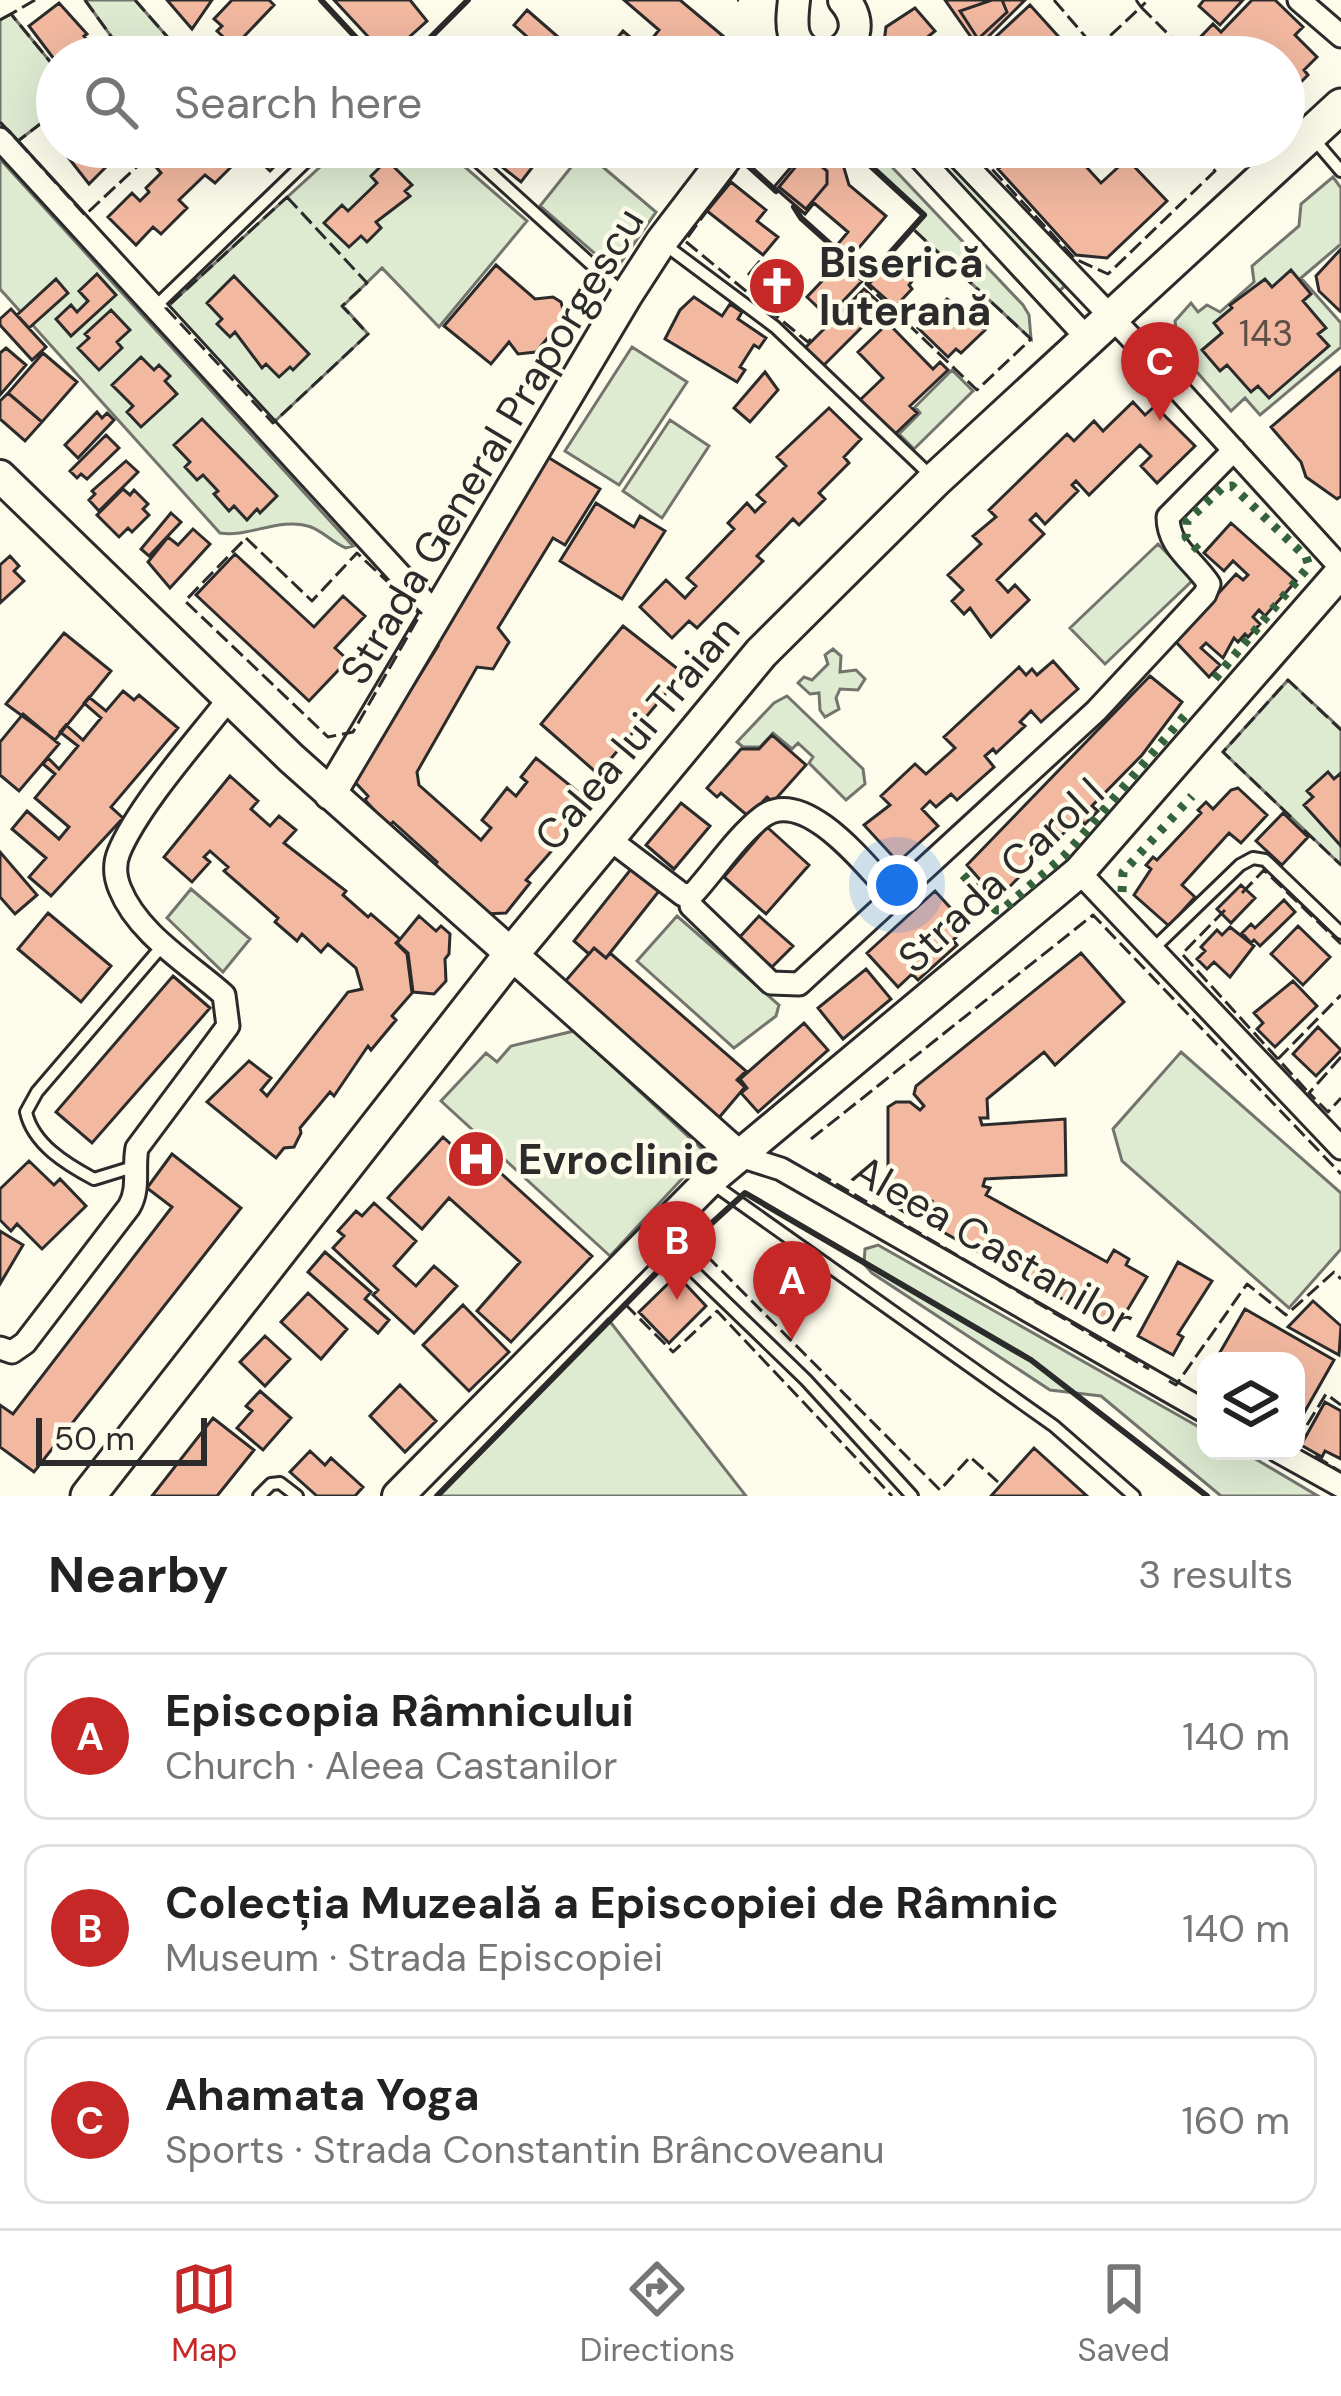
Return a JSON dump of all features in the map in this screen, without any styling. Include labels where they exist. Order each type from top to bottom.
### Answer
[{"type":"main road","name":"Calea lui Traian","points":[[1305,140],[1341,106]]},
{"type":"main road","name":"Calea lui Traian","points":[[88,1496],[510,956],[761,653],[935,480],[1274,168]]},
{"type":"street","points":[[1299,0],[1341,36]]},
{"type":"street","points":[[792,36],[796,5]]},
{"type":"street","points":[[0,140],[437,615]]},
{"type":"street","name":"Strada General Praporgescu","points":[[330,794],[626,296],[718,168]]},
{"type":"street","points":[[932,168],[1234,450],[1341,570]]},
{"type":"street","points":[[966,168],[1098,327]]},
{"type":"street","points":[[691,906],[771,983],[799,984],[1096,711],[1204,594],[1209,584],[1175,545],[1168,532],[1168,517],[1234,450]]},
{"type":"street","points":[[0,476],[330,794],[737,1155]]},
{"type":"street","name":"Strada Carol I","points":[[398,1496],[737,1155],[1079,872],[1341,570]]},
{"type":"street","points":[[0,1348],[12,1352],[25,1343],[129,1207],[136,1186],[137,1148],[228,1025],[224,994],[164,945],[121,892],[115,873],[118,854],[174,768],[228,700]]},
{"type":"street","points":[[608,838],[683,895],[693,894],[764,814],[783,809],[823,822],[896,897]]},
{"type":"street","points":[[1079,872],[1341,1148]]},
{"type":"street","name":"Aleea Castanilor","points":[[737,1155],[781,1168],[1197,1407]]},
{"type":"street","points":[[1294,1460],[1341,1486]]},
{"type":"lane","points":[[1311,135],[1341,171]]},
{"type":"lane","points":[[154,308],[298,168]]},
{"type":"lane","points":[[485,168],[626,296]]},
{"type":"lane","points":[[661,242],[776,327],[935,480]]},
{"type":"lane","points":[[1153,950],[1240,865],[1253,858],[1265,860],[1341,933]]},
{"type":"lane","points":[[133,1167],[94,1179],[69,1165],[30,1131],[26,1112],[37,1093],[164,945]]},
{"type":"lane","points":[[709,1181],[1054,1426],[1134,1496]]},
{"type":"lane","points":[[656,1235],[806,1380],[912,1496]]},
{"type":"lane","points":[[259,1496],[280,1483],[297,1496]]},
{"type":"green space","points":[[85,0],[135,0],[167,36],[111,36]]},
{"type":"green space","points":[[11,14],[36,44],[36,127],[18,141],[0,122],[0,20]]},
{"type":"green space","points":[[0,159],[353,546],[346,548],[299,524],[220,533],[0,289]]},
{"type":"green space","points":[[319,168],[466,168],[527,221],[439,327],[382,268],[343,306],[368,334],[273,423],[166,308]]},
{"type":"green space","points":[[570,168],[604,168],[656,212],[615,271],[540,206]]},
{"type":"green space","points":[[873,168],[893,168],[1023,305],[1031,339],[912,228],[923,215]]},
{"type":"green space","points":[[943,168],[956,168],[1065,286],[1058,292]]},
{"type":"green space","points":[[1333,177],[1341,188],[1341,244],[1301,278],[1341,323],[1341,347],[1260,415],[1245,398],[1231,411],[1183,356],[1175,321],[1191,303],[1198,312],[1207,305],[1220,312],[1254,282],[1252,266],[1299,226],[1301,204]]},
{"type":"green space","points":[[632,347],[687,382],[619,485],[565,451]]},
{"type":"green space","points":[[952,370],[973,391],[914,449],[899,434],[920,413],[915,407]]},
{"type":"green space","points":[[670,420],[709,446],[662,518],[623,491]]},
{"type":"green space","points":[[1158,544],[1193,580],[1105,664],[1070,628]]},
{"type":"green space","points":[[833,649],[841,656],[840,672],[856,670],[865,679],[858,690],[840,689],[839,709],[825,717],[819,693],[810,694],[798,683],[804,677],[812,680],[828,664],[825,655]]},
{"type":"green space","points":[[1288,680],[1341,729],[1341,865],[1223,752]]},
{"type":"green space","points":[[787,696],[863,769],[865,784],[846,800],[809,763],[813,757],[798,743],[792,749],[773,733],[760,747],[743,747],[737,742],[774,703]]},
{"type":"green space","points":[[191,889],[250,939],[223,972],[167,918]]},
{"type":"green space","points":[[677,916],[779,1005],[776,1016],[734,1048],[637,961]]},
{"type":"green space","points":[[574,1031],[706,1153],[610,1256],[441,1101],[486,1053],[497,1062],[511,1046]]},
{"type":"green space","points":[[1181,1052],[1341,1193],[1341,1249],[1289,1308],[1122,1161],[1113,1129]]},
{"type":"green space","points":[[878,1245],[1197,1426],[1197,1460],[1257,1460],[1318,1496],[1221,1496],[1101,1396],[1050,1390],[872,1273],[864,1264],[865,1249]]},
{"type":"green space","points":[[608,1319],[746,1496],[436,1496]]},
{"type":"building","points":[[167,0],[212,0],[192,29]]},
{"type":"building","points":[[232,0],[269,0],[274,5],[244,36],[222,36],[217,31],[222,26],[214,19]]},
{"type":"building","points":[[334,0],[410,0],[427,21],[410,36],[367,36]]},
{"type":"building","points":[[624,0],[680,0],[723,36],[654,36],[659,30]]},
{"type":"building","points":[[945,0],[1025,0],[989,36],[970,36]]},
{"type":"building","points":[[1002,0],[1007,12],[976,36],[960,11]]},
{"type":"building","points":[[1204,0],[1243,0],[1220,25],[1199,6]]},
{"type":"building","points":[[1252,0],[1275,0],[1303,27],[1296,36],[1201,36],[1213,24],[1221,32]]},
{"type":"building","points":[[59,3],[87,34],[37,36],[29,26]]},
{"type":"building","points":[[1030,5],[1058,36],[997,36]]},
{"type":"building","points":[[915,8],[935,31],[929,36],[885,36],[886,27]]},
{"type":"building","points":[[527,10],[557,36],[526,36],[514,25]]},
{"type":"building","points":[[1305,45],[1317,57],[1305,69]]},
{"type":"building","points":[[76,168],[105,168],[89,184]]},
{"type":"building","points":[[157,168],[230,168],[215,183],[205,175],[179,200],[187,208],[161,234],[153,227],[136,245],[108,217],[132,193],[140,201],[161,173]]},
{"type":"building","points":[[379,168],[395,168],[412,185],[405,191],[410,196],[376,222],[381,228],[367,242],[361,236],[349,247],[324,223],[342,205],[348,211],[377,183],[371,176]]},
{"type":"building","points":[[503,168],[532,168],[521,182]]},
{"type":"building","points":[[790,168],[844,168],[849,185],[886,216],[851,257],[837,245],[848,232],[814,203],[805,214],[774,187]]},
{"type":"building","points":[[795,168],[827,171],[827,184],[806,209],[779,187]]},
{"type":"building","points":[[1087,168],[1101,183],[1117,168],[1136,168],[1167,201],[1107,258],[1076,255],[998,169]]},
{"type":"building","points":[[731,182],[766,210],[757,221],[778,237],[763,255],[707,211]]},
{"type":"building","points":[[1341,249],[1340,311],[1319,291],[1316,276]]},
{"type":"building","points":[[895,256],[916,276],[909,285],[912,289],[895,307],[869,284]]},
{"type":"building","points":[[841,261],[862,281],[828,317],[807,297]]},
{"type":"building","points":[[759,262],[798,292],[784,309],[749,274]]},
{"type":"building","points":[[496,265],[535,299],[553,297],[561,302],[565,317],[536,352],[518,354],[509,342],[491,364],[444,326]]},
{"type":"building","points":[[1291,270],[1311,294],[1303,301],[1326,328],[1318,334],[1329,346],[1269,398],[1258,386],[1251,392],[1227,365],[1220,371],[1202,350],[1222,333],[1214,323],[1230,305],[1265,279],[1272,287]]},
{"type":"building","points":[[97,274],[116,295],[71,336],[56,319],[71,305],[77,312],[88,301],[79,291]]},
{"type":"building","points":[[234,276],[309,354],[293,370],[290,367],[279,377],[266,364],[262,368],[235,332],[230,337],[217,324],[222,319],[207,303]]},
{"type":"building","points":[[56,279],[68,293],[29,328],[17,315]]},
{"type":"building","points":[[864,289],[883,306],[823,366],[805,348]]},
{"type":"building","points":[[694,297],[722,316],[730,304],[742,312],[738,319],[766,338],[759,348],[754,345],[737,382],[665,339],[680,310]]},
{"type":"building","points":[[947,299],[985,330],[961,353],[956,349],[948,357],[918,328]]},
{"type":"building","points":[[11,309],[46,347],[32,360],[0,325]]},
{"type":"building","points":[[111,310],[130,330],[117,342],[122,348],[99,370],[78,348],[89,338],[85,334]]},
{"type":"building","points":[[888,323],[933,369],[940,362],[948,370],[910,406],[917,413],[893,436],[859,401],[883,378],[858,352]]},
{"type":"building","points":[[6,348],[26,365],[0,395],[0,353]]},
{"type":"building","points":[[43,353],[77,382],[42,422],[8,393]]},
{"type":"building","points":[[141,357],[154,370],[159,365],[170,376],[165,381],[177,394],[141,427],[127,412],[133,406],[112,385]]},
{"type":"building","points":[[1341,367],[1341,496],[1337,499],[1306,477],[1301,462],[1271,427]]},
{"type":"building","points":[[765,372],[778,390],[750,422],[734,408]]},
{"type":"building","points":[[8,393],[42,422],[25,441],[0,419],[0,401]]},
{"type":"building","points":[[1133,402],[1145,415],[1155,406],[1195,446],[1157,483],[1141,466],[1151,456],[1140,445],[1089,495],[1076,481],[1072,485],[1078,491],[1045,524],[1036,514],[1030,520],[1044,534],[997,580],[1008,592],[1015,585],[1029,600],[991,637],[970,608],[964,614],[952,601],[963,590],[948,575],[981,544],[973,536],[996,517],[989,510],[1067,434],[1074,441],[1094,421],[1103,431]]},
{"type":"building","points":[[829,408],[861,439],[844,457],[849,463],[819,493],[825,499],[799,525],[793,519],[757,556],[763,561],[697,628],[689,621],[672,638],[640,607],[666,580],[685,598],[696,586],[687,578],[734,529],[728,523],[747,503],[755,512],[765,502],[757,495],[786,466],[777,457]]},
{"type":"building","points":[[97,412],[114,420],[78,458],[65,445]]},
{"type":"building","points":[[202,419],[277,496],[247,520],[234,506],[229,511],[203,475],[197,480],[185,467],[190,462],[174,445]]},
{"type":"building","points":[[106,435],[119,448],[87,479],[81,474],[77,478],[70,471]]},
{"type":"building","points":[[541,453],[600,489],[565,545],[553,538],[498,628],[509,642],[493,669],[477,667],[417,772],[419,785],[481,840],[491,828],[482,820],[507,788],[516,796],[527,782],[521,777],[536,758],[593,804],[526,880],[530,883],[506,913],[484,914],[434,866],[437,862],[393,822],[389,826],[354,781],[438,646],[433,643]]},
{"type":"building","points":[[126,461],[138,472],[99,511],[89,500],[95,494],[92,491]]},
{"type":"building","points":[[123,489],[130,495],[134,490],[148,504],[143,509],[149,515],[132,532],[128,528],[119,537],[97,515]]},
{"type":"building","points":[[596,503],[634,527],[640,516],[665,531],[622,599],[560,561]]},
{"type":"building","points":[[171,513],[181,522],[149,556],[141,549]]},
{"type":"building","points":[[1231,523],[1296,581],[1265,616],[1259,610],[1253,617],[1260,624],[1248,637],[1245,634],[1238,642],[1234,638],[1223,658],[1206,643],[1201,648],[1220,665],[1209,677],[1175,641],[1236,574],[1243,580],[1248,575],[1233,561],[1224,571],[1204,553]]},
{"type":"building","points":[[193,529],[210,544],[170,588],[148,562],[168,537],[178,545]]},
{"type":"building","points":[[235,554],[314,627],[343,596],[365,616],[335,648],[348,660],[309,701],[196,595]]},
{"type":"building","points":[[10,556],[19,566],[14,571],[24,581],[0,603],[0,565]]},
{"type":"building","points":[[623,626],[683,673],[598,774],[541,724]]},
{"type":"building","points":[[64,633],[111,671],[55,740],[6,704]]},
{"type":"building","points":[[1053,661],[1078,689],[1041,722],[1031,711],[1020,722],[1025,726],[996,753],[993,749],[985,756],[994,767],[957,800],[951,794],[936,807],[930,801],[922,809],[938,826],[898,862],[864,825],[890,805],[881,796],[915,764],[926,774],[955,748],[944,737],[1019,667],[1026,675],[1032,669],[1037,675]]},
{"type":"building","points":[[1150,676],[1182,702],[1142,755],[1092,806],[1098,811],[1085,824],[1079,818],[997,899],[967,865]]},
{"type":"building","points":[[123,691],[134,700],[139,695],[178,728],[111,807],[123,818],[51,896],[29,877],[46,858],[12,829],[27,811],[59,839],[69,827],[35,798],[55,774],[43,764],[48,758],[59,769],[78,746],[60,732],[66,725],[83,740],[101,718],[84,703],[89,697],[106,711]]},
{"type":"building","points":[[23,714],[59,744],[19,791],[0,775],[0,742]]},
{"type":"building","points":[[772,735],[806,765],[773,802],[767,797],[749,817],[721,793],[717,797],[707,788],[741,749],[759,749]]},
{"type":"building","points":[[1328,772],[1334,779],[1341,773],[1341,846],[1304,805],[1313,797],[1307,791]]},
{"type":"building","points":[[230,776],[258,801],[251,809],[270,826],[279,816],[296,830],[284,843],[400,939],[396,943],[407,954],[412,993],[334,1096],[330,1092],[300,1128],[294,1147],[284,1148],[276,1158],[207,1102],[249,1061],[271,1078],[261,1090],[267,1096],[348,992],[362,989],[356,968],[328,944],[321,952],[302,934],[297,941],[224,871],[228,867],[210,851],[204,857],[210,862],[192,882],[164,857]]},
{"type":"building","points":[[1238,788],[1267,815],[1241,843],[1229,833],[1182,885],[1195,897],[1169,926],[1134,895],[1151,869],[1146,865],[1153,857],[1157,860],[1206,802],[1213,809]]},
{"type":"building","points":[[681,803],[710,826],[674,869],[646,845]]},
{"type":"building","points":[[1283,813],[1308,837],[1282,865],[1256,841]]},
{"type":"building","points":[[767,827],[809,865],[766,914],[724,877]]},
{"type":"building","points":[[0,852],[37,895],[15,914],[0,897]]},
{"type":"building","points":[[635,864],[663,886],[606,958],[594,948],[589,954],[574,941]]},
{"type":"building","points":[[1241,885],[1255,898],[1231,923],[1217,909]]},
{"type":"building","points":[[935,891],[968,927],[953,940],[957,945],[918,980],[912,974],[898,987],[867,953]]},
{"type":"building","points":[[1284,900],[1295,912],[1260,946],[1254,940],[1251,943],[1242,933],[1251,924],[1255,928]]},
{"type":"building","points":[[48,913],[111,966],[81,1002],[18,949]]},
{"type":"building","points":[[419,916],[436,931],[441,926],[450,934],[446,981],[434,994],[413,992],[408,953],[397,943]]},
{"type":"building","points":[[759,916],[793,946],[772,967],[739,938]]},
{"type":"building","points":[[1298,926],[1330,957],[1303,985],[1271,954]]},
{"type":"building","points":[[1230,927],[1254,946],[1230,977],[1214,962],[1207,969],[1197,959],[1217,930],[1222,935]]},
{"type":"building","points":[[594,948],[606,958],[610,953],[746,1071],[737,1080],[745,1087],[717,1120],[562,985]]},
{"type":"building","points":[[1081,953],[1124,1002],[1055,1065],[1044,1052],[987,1099],[988,1118],[980,1118],[982,1125],[1065,1119],[1066,1175],[985,1179],[983,1186],[990,1188],[986,1195],[1107,1262],[1114,1250],[1129,1259],[1126,1265],[1147,1277],[1116,1329],[927,1223],[924,1216],[932,1201],[925,1198],[920,1208],[906,1213],[891,1204],[888,1185],[888,1107],[910,1102],[920,1110],[924,1106],[914,1094],[916,1086]]},
{"type":"building","points":[[866,969],[891,999],[843,1039],[818,1008]]},
{"type":"building","points":[[173,976],[210,1008],[92,1143],[56,1112]]},
{"type":"building","points":[[1293,981],[1317,1006],[1275,1047],[1257,1029],[1263,1023],[1254,1013]]},
{"type":"building","points":[[804,1023],[828,1050],[758,1112],[741,1093],[747,1088],[740,1079]]},
{"type":"building","points":[[1318,1027],[1341,1050],[1316,1076],[1293,1054]]},
{"type":"building","points":[[443,1137],[464,1156],[472,1147],[592,1256],[511,1342],[477,1311],[520,1262],[449,1198],[422,1229],[388,1198]]},
{"type":"building","points":[[172,1154],[241,1208],[34,1472],[0,1447],[0,1405],[13,1414],[172,1207],[147,1188]]},
{"type":"building","points":[[29,1161],[54,1185],[60,1179],[86,1206],[42,1249],[17,1224],[11,1231],[0,1220],[0,1189]]},
{"type":"building","points":[[374,1203],[416,1241],[394,1266],[416,1286],[434,1266],[457,1286],[414,1333],[373,1295],[378,1290],[333,1248],[344,1236],[338,1231],[356,1211],[362,1216]]},
{"type":"building","points":[[0,1231],[23,1245],[0,1284]]},
{"type":"building","points":[[325,1252],[371,1292],[365,1299],[389,1320],[378,1333],[308,1272]]},
{"type":"building","points":[[1178,1262],[1212,1281],[1178,1334],[1183,1337],[1173,1355],[1138,1336]]},
{"type":"building","points":[[677,1275],[706,1306],[669,1343],[639,1312]]},
{"type":"building","points":[[308,1293],[347,1329],[321,1359],[281,1322]]},
{"type":"building","points":[[1313,1301],[1341,1326],[1339,1355],[1288,1327]]},
{"type":"building","points":[[463,1305],[509,1352],[469,1391],[423,1345]]},
{"type":"building","points":[[1245,1309],[1334,1360],[1305,1411],[1305,1352],[1220,1352]]},
{"type":"building","points":[[265,1336],[290,1359],[265,1386],[240,1362]]},
{"type":"building","points":[[400,1385],[436,1421],[405,1452],[370,1416]]},
{"type":"building","points":[[260,1391],[291,1418],[263,1450],[237,1428],[252,1411],[246,1406]]},
{"type":"building","points":[[1325,1402],[1341,1411],[1341,1459],[1325,1451],[1322,1457],[1305,1447],[1305,1438]]},
{"type":"building","points":[[213,1418],[254,1450],[217,1496],[152,1496]]},
{"type":"building","points":[[1034,1448],[1087,1496],[991,1496]]},
{"type":"building","points":[[310,1451],[325,1465],[331,1458],[363,1487],[355,1496],[317,1496],[290,1472]]},
{"type":"hedge","points":[[1198,550],[1186,537],[1187,521],[1223,487],[1232,486],[1306,557],[1309,566],[1213,681]]},
{"type":"hedge","points":[[963,875],[996,910],[1002,910],[1065,855],[1187,713]]},
{"type":"hedge","points":[[1122,892],[1123,872],[1192,796]]},
{"type":"fence","points":[[35,0],[11,14],[36,44]]},
{"type":"fence","points":[[85,0],[111,36]]},
{"type":"fence","points":[[135,0],[167,36]]},
{"type":"fence","points":[[1054,0],[1085,36]]},
{"type":"fence","points":[[1136,0],[1141,7],[1148,0]]},
{"type":"fence","points":[[1110,36],[1141,7],[1170,36]]},
{"type":"fence","points":[[0,20],[11,14]]},
{"type":"fence","points":[[0,122],[18,141],[36,127]]},
{"type":"fence","points":[[18,141],[36,161]]},
{"type":"fence","points":[[42,168],[85,215],[135,168]]},
{"type":"fence","points":[[727,184],[739,168]]},
{"type":"fence","points":[[991,168],[1075,259],[1108,274],[1215,171],[1212,168]]},
{"type":"fence","points":[[287,197],[367,283],[342,306],[368,334],[273,423],[166,308],[287,197]]},
{"type":"fence","points":[[709,208],[685,241],[808,342],[815,335]]},
{"type":"fence","points":[[868,278],[866,284],[977,390],[1031,339],[912,228]]},
{"type":"fence","points":[[246,538],[312,601],[357,553],[421,613],[353,732],[328,737],[185,601],[246,538]]},
{"type":"fence","points":[[1291,817],[1223,752],[1288,680],[1341,730]]},
{"type":"fence","points":[[1304,830],[1341,865]]},
{"type":"fence","points":[[1242,893],[1264,870],[1341,944]]},
{"type":"fence","points":[[1225,910],[1182,954],[1309,1093]]},
{"type":"fence","points":[[811,1139],[1093,915],[1341,1174]]},
{"type":"fence","points":[[1278,1059],[1341,995]]},
{"type":"fence","points":[[1341,1057],[1309,1093],[1328,1112],[1341,1098]]},
{"type":"fence","points":[[818,1173],[1149,1369]]},
{"type":"fence","points":[[692,1241],[940,1490],[970,1457],[998,1482]]},
{"type":"fence","points":[[1169,1381],[1176,1385],[1247,1284],[1286,1315],[1334,1272],[1341,1279]]},
{"type":"fence","points":[[625,1304],[673,1352],[717,1311],[892,1496]]},
{"type":"fence","points":[[1305,1428],[1326,1394],[1341,1405]]},
{"type":"fence","points":[[1315,1456],[1341,1472]]},
{"type":"wall","points":[[321,0],[354,36]]},
{"type":"wall","points":[[432,36],[468,0]]},
{"type":"wall","points":[[751,168],[776,191]]},
{"type":"wall","points":[[794,207],[868,278],[924,215],[873,168]]},
{"type":"wall","points":[[692,1241],[745,1193],[1031,1360],[1207,1496]]},
{"type":"wall","points":[[437,1496],[663,1266]]},
{"type":"place","name":"Biserică luterană","points":[[777,286]]},
{"type":"place","name":"Ahamata Yoga","points":[[1160,421]]},
{"type":"place","name":"Evroclinic","points":[[476,1159]]},
{"type":"place","name":"Colecția Muzeală a Episcopiei de Râmnic","points":[[677,1300]]},
{"type":"place","name":"Episcopia Râmnicului","points":[[792,1340]]}]
